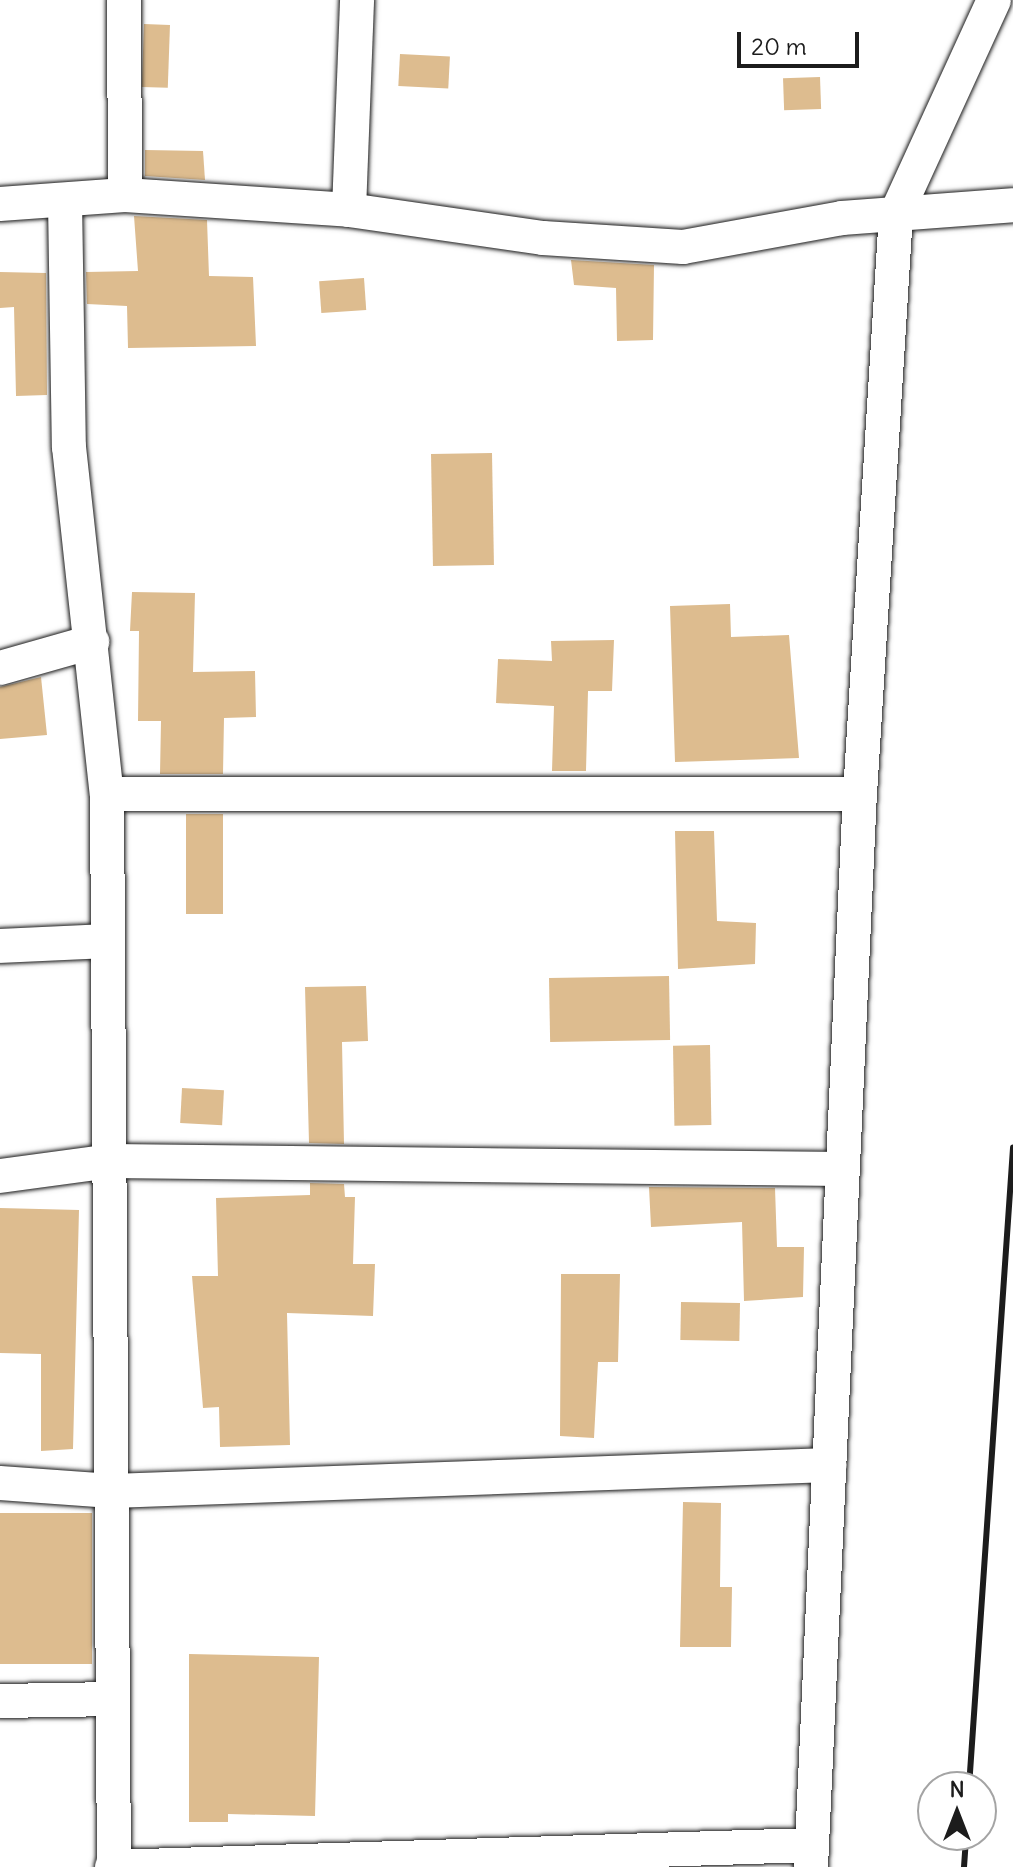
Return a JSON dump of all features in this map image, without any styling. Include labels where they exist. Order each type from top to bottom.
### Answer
[{"type":"street","points":[[124,0],[125,195]]},
{"type":"street","points":[[349,210],[357,0]]},
{"type":"street","points":[[65,201],[69,447],[107,794],[113,1867],[812,1856],[860,794],[896,214],[994,0]]},
{"type":"street","points":[[0,204],[125,195],[349,210],[543,238],[683,247],[896,214],[1013,205]]},
{"type":"street","points":[[0,668],[92,642]]},
{"type":"street","points":[[107,794],[860,794]]},
{"type":"street","points":[[0,946],[107,941]]},
{"type":"street","points":[[0,1176],[111,1161],[843,1169]]},
{"type":"street","points":[[0,1483],[112,1491],[830,1465]]},
{"type":"street","points":[[0,1701],[113,1699]]},
{"type":"building","points":[[144,24],[170,25],[168,88],[142,87]]},
{"type":"building","points":[[400,54],[450,57],[448,89],[398,86]]},
{"type":"building","points":[[820,77],[821,109],[784,110],[783,78]]},
{"type":"building","points":[[145,150],[203,151],[205,180],[145,176]]},
{"type":"building","points":[[134,216],[207,220],[209,276],[253,277],[256,346],[128,348],[127,306],[87,304],[86,272],[138,271]]},
{"type":"building","points":[[571,260],[654,265],[653,340],[617,341],[616,288],[574,285]]},
{"type":"building","points":[[0,272],[46,273],[47,395],[16,396],[14,307],[0,308]]},
{"type":"building","points":[[364,278],[366,310],[321,313],[319,281]]},
{"type":"building","points":[[492,453],[494,565],[433,566],[431,454]]},
{"type":"building","points":[[132,592],[195,593],[193,672],[255,671],[256,717],[224,718],[223,774],[160,774],[161,721],[138,721],[139,631],[130,631]]},
{"type":"building","points":[[730,604],[731,637],[789,635],[799,758],[675,762],[670,606]]},
{"type":"building","points":[[614,640],[612,691],[588,691],[586,771],[552,771],[554,706],[496,703],[498,659],[552,661],[551,641]]},
{"type":"building","points":[[41,677],[47,735],[0,739],[0,687]]},
{"type":"building","points":[[186,814],[223,814],[223,914],[186,914]]},
{"type":"building","points":[[675,831],[714,831],[717,921],[756,923],[755,964],[678,969]]},
{"type":"building","points":[[669,976],[670,1040],[550,1042],[549,978]]},
{"type":"building","points":[[366,986],[368,1041],[342,1042],[344,1144],[309,1143],[305,987]]},
{"type":"building","points":[[710,1045],[711,1125],[674,1126],[673,1046]]},
{"type":"building","points":[[182,1088],[224,1090],[222,1125],[180,1123]]},
{"type":"building","points":[[310,1183],[344,1184],[345,1197],[355,1197],[353,1264],[375,1264],[373,1316],[287,1313],[290,1445],[220,1447],[219,1407],[203,1408],[192,1276],[218,1276],[216,1198],[310,1195]]},
{"type":"building","points":[[649,1187],[775,1188],[777,1247],[804,1247],[803,1297],[744,1301],[742,1222],[651,1227]]},
{"type":"building","points":[[0,1208],[79,1210],[73,1449],[41,1451],[41,1354],[0,1353]]},
{"type":"building","points":[[561,1274],[620,1274],[618,1362],[598,1362],[594,1438],[560,1436]]},
{"type":"building","points":[[681,1302],[740,1303],[739,1341],[680,1340]]},
{"type":"building","points":[[683,1502],[721,1503],[720,1587],[732,1587],[731,1647],[680,1647]]},
{"type":"building","points":[[0,1513],[92,1513],[92,1664],[0,1664]]},
{"type":"building","points":[[189,1654],[319,1657],[315,1816],[228,1814],[228,1822],[189,1822]]},
{"type":"railway","points":[[970,1771],[1013,1148]]},
{"type":"railway","points":[[964,1867],[965,1851]]}]
